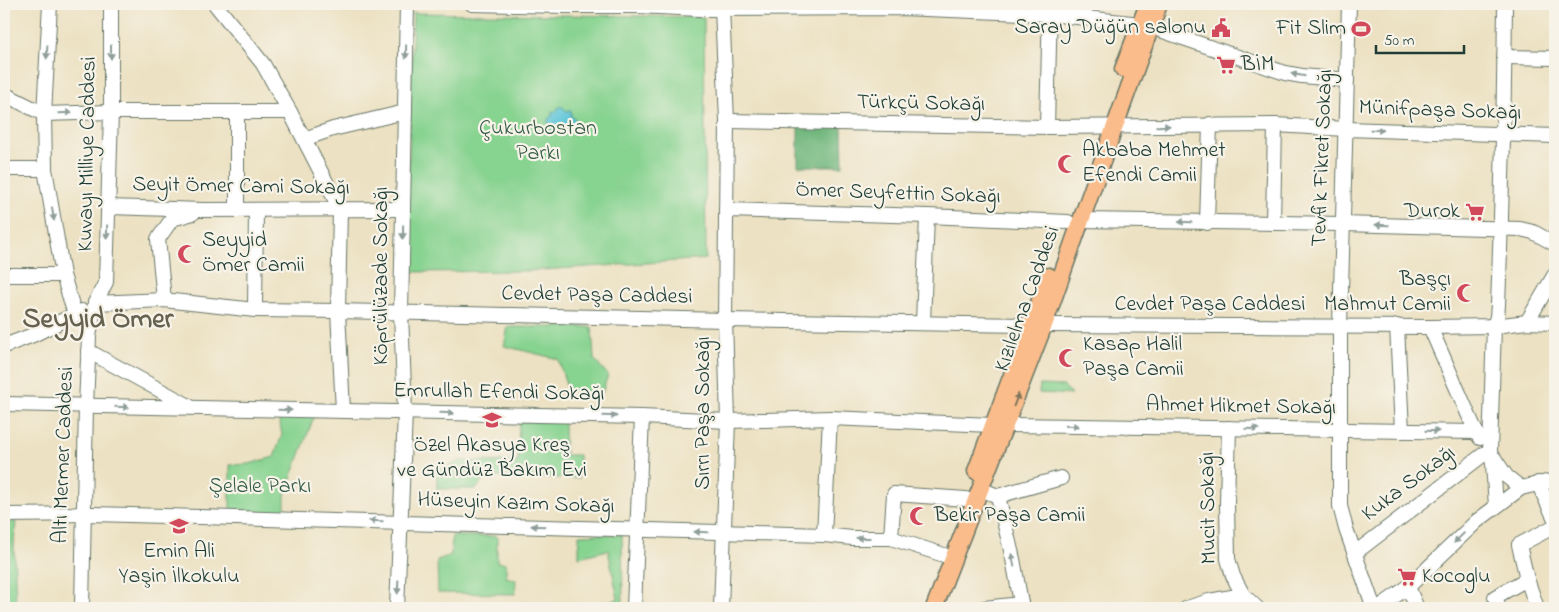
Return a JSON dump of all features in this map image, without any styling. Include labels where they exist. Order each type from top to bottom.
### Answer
[{"type":"main road","name":"Kızılelma Caddesi","points":[[923,608],[966,499],[999,425],[1037,325],[1145,25],[1148,4]]},
{"type":"main road","name":"Kızılelma Caddesi","points":[[1145,25],[1159,4]]},
{"type":"main road","name":"Kızılelma Caddesi","points":[[934,608],[961,543],[980,489],[999,425]]},
{"type":"street","points":[[50,4],[44,114],[46,169],[63,275],[76,315]]},
{"type":"street","name":"Kuvayı Milliye Caddesi","points":[[95,302],[106,282],[111,112],[111,4]]},
{"type":"street","points":[[215,4],[262,64],[290,112],[340,210],[338,310],[343,411]]},
{"type":"street","name":"Köprülüzade Sokağı","points":[[397,608],[405,412],[402,313],[407,4]]},
{"type":"street","points":[[472,4],[637,5],[699,9],[901,6],[1050,9],[1145,25],[1285,72],[1302,76],[1347,80]]},
{"type":"street","name":"Tevfik Fikret Sokağı","points":[[1349,4],[1340,326],[1340,506],[1376,608]]},
{"type":"street","points":[[1496,506],[1493,464],[1490,451],[1494,326],[1498,316],[1501,228],[1505,4]]},
{"type":"street","name":"Sırrı Paşa Sokağı","points":[[721,608],[728,421],[725,320],[727,121],[722,8]]},
{"type":"street","points":[[1046,127],[1050,9]]},
{"type":"street","points":[[1504,57],[1555,58]]},
{"type":"street","points":[[4,94],[44,114],[290,112]]},
{"type":"street","points":[[237,112],[237,210]]},
{"type":"street","points":[[304,139],[333,129],[404,112]]},
{"type":"street","name":"Türkçü Sokağı","points":[[727,121],[1108,127]]},
{"type":"street","points":[[1207,223],[1210,124]]},
{"type":"street","name":"Münifpaşa Sokağı","points":[[1108,127],[1210,124],[1275,125],[1555,136]]},
{"type":"street","points":[[1273,223],[1275,125]]},
{"type":"street","points":[[4,170],[46,169]]},
{"type":"street","name":"Seyit Ömer Cami Sokağı","points":[[108,207],[203,210],[403,209]]},
{"type":"street","points":[[164,300],[158,239],[172,219],[203,210]]},
{"type":"street","points":[[255,310],[256,210]]},
{"type":"street","name":"Ömer Seyfettin Sokağı","points":[[726,210],[1074,221],[1501,228],[1532,232],[1555,244]]},
{"type":"street","points":[[923,323],[927,216]]},
{"type":"street","points":[[1527,322],[1555,274]]},
{"type":"street","points":[[4,276],[63,275]]},
{"type":"street","name":"Cevdet Paşa Caddesi","points":[[95,302],[164,300],[255,310],[338,310],[725,320],[1037,325],[1430,327],[1494,326],[1527,322],[1555,323]]},
{"type":"street","points":[[4,346],[76,315],[95,302]]},
{"type":"street","name":"Altı Mermer Caddesi","points":[[82,608],[88,351],[95,302]]},
{"type":"street","points":[[1397,326],[1402,431]]},
{"type":"street","points":[[1430,327],[1476,432],[1506,476],[1521,488]]},
{"type":"street","points":[[88,351],[192,408]]},
{"type":"street","name":"Emrullah Efendi Sokağı","points":[[4,404],[642,417],[728,421],[830,418],[999,425]]},
{"type":"street","points":[[634,608],[642,417]]},
{"type":"street","points":[[824,535],[830,418]]},
{"type":"street","name":"Ahmet Hikmet Sokağı","points":[[999,425],[1476,432]]},
{"type":"street","name":"Mucit Sokağı","points":[[1229,428],[1228,559],[1233,576],[1243,595],[1256,608]]},
{"type":"street","name":"Kuka Sokağı","points":[[1355,553],[1490,451]]},
{"type":"street","points":[[980,489],[998,496],[1061,478]]},
{"type":"street","points":[[1376,608],[1408,587],[1477,521],[1521,488],[1555,480]]},
{"type":"street","points":[[1538,483],[1555,519]]},
{"type":"street","points":[[890,538],[894,494],[966,499]]},
{"type":"street","points":[[984,608],[1021,606],[1013,559],[998,496]]},
{"type":"street","name":"Hüseyin Kazım Sokağı","points":[[4,515],[84,513],[824,535],[852,538],[890,538],[944,554]]},
{"type":"street","points":[[1537,608],[1527,579],[1519,545],[1555,526]]},
{"type":"street","points":[[1499,608],[1495,597],[1527,579]]},
{"type":"street","points":[[1408,587],[1417,608]]},
{"type":"street","points":[[1187,608],[1210,601],[1243,595]]},
{"type":"green space","name":"Çukurbostan Parkı","points":[[413,13],[704,17],[706,259],[528,271],[406,272]]},
{"type":"green space","points":[[798,126],[842,126],[843,166],[798,166]]},
{"type":"green space","points":[[508,327],[592,327],[594,359],[608,375],[602,393],[568,391],[558,359],[504,346]]},
{"type":"green space","points":[[1040,385],[1064,386],[1072,395],[1039,393]]},
{"type":"green space","name":"Şelale Parkı","points":[[278,413],[315,414],[285,495],[285,515],[230,511],[230,465],[249,464],[274,457],[282,435]]},
{"type":"green space","points":[[519,420],[564,422],[565,455],[579,455],[579,478],[486,477],[476,489],[437,489],[437,471],[460,461],[518,462]]},
{"type":"green space","points":[[4,522],[16,522],[14,544],[16,608],[4,608]]},
{"type":"green space","points":[[579,535],[622,535],[623,608],[581,608],[618,599],[608,550],[579,557]]},
{"type":"green space","points":[[452,536],[497,536],[497,562],[506,563],[506,577],[516,580],[515,594],[438,593],[437,560],[451,555]]},
{"type":"water","points":[[559,107],[563,107],[566,111],[571,111],[571,116],[576,120],[571,131],[566,130],[562,136],[557,131],[552,132],[552,126],[548,123],[548,119],[552,116],[552,111],[556,112]]},
{"type":"place","name":"Saray Düğün salonu","points":[[1221,28]]},
{"type":"place","name":"Fit Slim","points":[[1361,29]]},
{"type":"place","name":"BİM","points":[[1226,65]]},
{"type":"place","name":"Akbaba Mehmet Efendi Camii","points":[[1067,164]]},
{"type":"place","name":"Durok","points":[[1475,212]]},
{"type":"place","name":"Seyyid Ömer Camii","points":[[187,254]]},
{"type":"place","name":"Başçı Mahmut Camii","points":[[1466,293]]},
{"type":"place","name":"Kasap Halil Paşa Camii","points":[[1068,358]]},
{"type":"place","name":"Özel Akasya Kreş ve Gündüz Bakım Evi","points":[[492,420]]},
{"type":"place","name":"Bekir Paşa Camii","points":[[919,516]]},
{"type":"place","name":"Emin Ali Yaşin İlkokulu","points":[[179,526]]},
{"type":"place","name":"Kocoglu","points":[[1407,577]]},
{"type":"district","name":"Seyyid Ömer","points":[[98,320]]}]
